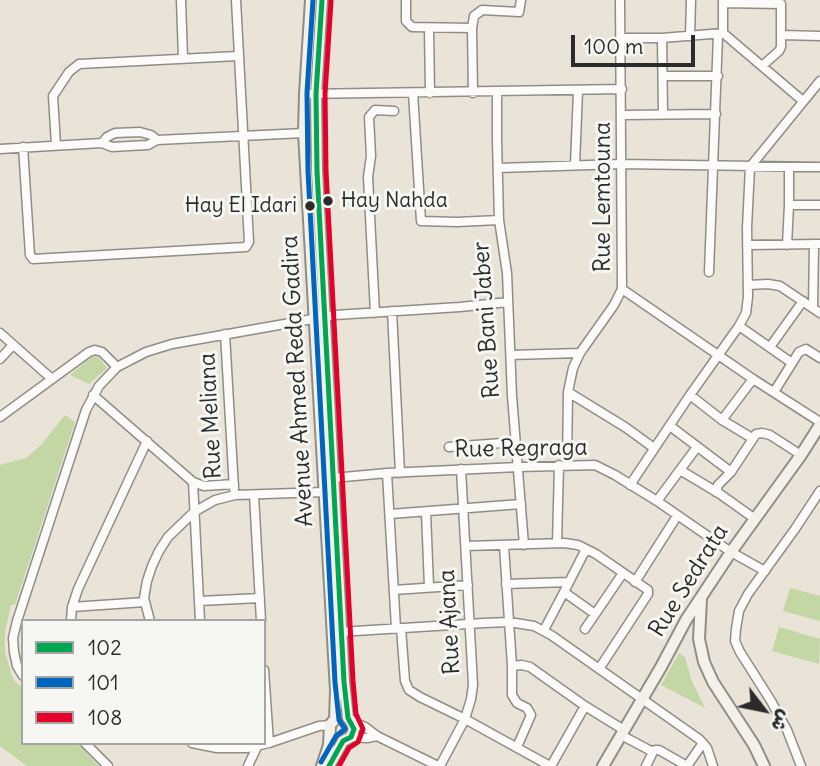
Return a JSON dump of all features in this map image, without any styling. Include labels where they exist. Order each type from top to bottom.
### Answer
[{"type":"main road","name":"Avenue Ahmed Reda Gadira","points":[[311,0],[310,94],[317,172],[325,492],[349,720]]},
{"type":"main road","name":"Avenue Ahmed Reda Gadira","points":[[321,0],[304,133],[333,478],[338,632],[329,745],[322,766]]},
{"type":"main road","name":"Rue Sedrata","points":[[603,766],[686,620],[820,424]]},
{"type":"main road","points":[[701,597],[699,639],[704,663],[764,766]]},
{"type":"main road","points":[[330,766],[354,729],[349,720],[339,717],[329,726],[336,740],[347,739]]},
{"type":"street","points":[[181,0],[183,58]]},
{"type":"street","points":[[23,147],[30,255],[33,259],[246,247],[249,242],[236,0]]},
{"type":"street","points":[[406,0],[407,23],[415,28],[472,28]]},
{"type":"street","points":[[473,93],[474,16],[479,11],[518,13],[521,0]]},
{"type":"street","name":"Rue Lemtouna","points":[[557,543],[568,392],[573,368],[622,289],[620,0]]},
{"type":"street","points":[[690,36],[691,0]]},
{"type":"street","points":[[709,272],[723,2],[781,4],[782,43],[779,51],[762,66]]},
{"type":"street","points":[[429,28],[430,93]]},
{"type":"street","points":[[621,38],[721,34],[803,101]]},
{"type":"street","points":[[782,35],[820,36]]},
{"type":"street","points":[[662,38],[663,114]]},
{"type":"street","points":[[56,145],[53,96],[75,66],[83,63],[238,56]]},
{"type":"street","points":[[663,76],[718,76]]},
{"type":"street","points":[[630,485],[739,326],[747,307],[750,167],[820,81]]},
{"type":"street","points":[[310,94],[622,89]]},
{"type":"street","points":[[575,165],[578,91]]},
{"type":"street","name":"Rue Bani Jaber","points":[[497,92],[499,220],[506,273],[515,442],[524,545]]},
{"type":"street","points":[[413,93],[421,220],[499,220]]},
{"type":"street","points":[[374,313],[369,117],[375,110],[394,111]]},
{"type":"street","points":[[622,115],[716,114]]},
{"type":"street","points":[[102,143],[115,133],[140,132],[157,139],[304,133]]},
{"type":"street","points":[[0,149],[102,143],[116,147],[139,146],[151,144],[157,139]]},
{"type":"street","points":[[498,168],[621,164],[820,167]]},
{"type":"street","points":[[787,245],[789,167]]},
{"type":"street","points":[[789,205],[820,205]]},
{"type":"street","points":[[747,245],[817,244],[816,310]]},
{"type":"street","points":[[748,285],[780,286],[816,310]]},
{"type":"street","points":[[622,289],[820,424]]},
{"type":"street","points":[[770,347],[803,301]]},
{"type":"street","points":[[21,672],[13,645],[15,629],[86,410],[104,379],[117,367],[146,352],[172,344],[320,317],[508,302]]},
{"type":"street","points":[[392,312],[400,472]]},
{"type":"street","points":[[739,326],[792,363]]},
{"type":"street","points":[[0,333],[52,379]]},
{"type":"street","name":"Rue Meliana","points":[[225,334],[234,495]]},
{"type":"street","points":[[0,359],[13,345]]},
{"type":"street","points":[[775,392],[799,352],[808,350],[820,358]]},
{"type":"street","points":[[0,417],[92,351],[102,352],[117,367]]},
{"type":"street","points":[[511,355],[580,353]]},
{"type":"street","points":[[722,420],[753,379]]},
{"type":"street","points":[[568,392],[654,448]]},
{"type":"street","points":[[690,395],[722,420],[752,438]]},
{"type":"street","points":[[93,396],[193,482],[204,486],[234,484]]},
{"type":"street","points":[[670,426],[731,472]]},
{"type":"street","points":[[716,492],[718,485],[731,472],[757,434],[766,433],[801,455]]},
{"type":"street","points":[[71,619],[72,607],[92,556],[147,441]]},
{"type":"street","points":[[449,447],[515,442]]},
{"type":"street","points":[[657,501],[697,447]]},
{"type":"street","name":"Rue Regraga","points":[[333,478],[400,472],[595,465],[657,501],[731,552],[765,571]]},
{"type":"street","name":"Rue Ajana","points":[[439,766],[465,719],[473,685],[461,470]]},
{"type":"street","points":[[680,470],[755,519]]},
{"type":"street","points":[[387,473],[394,590],[406,687],[551,766],[584,706]]},
{"type":"street","points":[[193,482],[200,619]]},
{"type":"street","points":[[801,766],[787,730],[735,641],[739,611],[748,594],[820,491]]},
{"type":"street","points":[[149,619],[145,602],[147,581],[159,551],[172,532],[194,512],[215,500],[234,495],[325,492]]},
{"type":"street","points":[[254,495],[261,619]]},
{"type":"street","points":[[390,514],[521,504]]},
{"type":"street","points":[[426,512],[429,587]]},
{"type":"street","points":[[635,582],[677,516]]},
{"type":"street","points":[[466,547],[564,542],[578,545],[648,590],[648,594],[599,669]]},
{"type":"street","points":[[504,545],[512,695],[531,715],[517,747]]},
{"type":"street","points":[[544,630],[586,549]]},
{"type":"street","points":[[585,629],[623,573]]},
{"type":"street","points":[[506,584],[569,582]]},
{"type":"street","points":[[394,590],[468,585]]},
{"type":"street","points":[[564,592],[595,614]]},
{"type":"street","points":[[199,601],[260,598]]},
{"type":"street","points":[[72,607],[145,602]]},
{"type":"street","points":[[338,632],[509,622],[524,623],[544,630],[703,743],[713,766]]},
{"type":"street","points":[[512,666],[522,664],[530,667],[653,752]]},
{"type":"street","points":[[266,703],[268,744],[329,726]]},
{"type":"street","points":[[349,720],[439,766]]},
{"type":"street","points":[[347,739],[377,736]]},
{"type":"street","points":[[646,766],[657,749],[687,766],[703,743]]},
{"type":"street","points":[[87,745],[108,766]]},
{"type":"street","points":[[202,745],[247,748],[264,745]]},
{"type":"street","points":[[248,766],[257,747]]},
{"type":"green space","points":[[93,356],[99,358],[107,368],[89,384],[70,375]]},
{"type":"green space","points":[[65,415],[75,422],[15,605],[11,605],[5,632],[5,652],[13,679],[21,687],[21,745],[79,745],[99,766],[27,766],[0,746],[0,465],[26,458],[41,445]]},
{"type":"green space","points":[[790,588],[820,596],[820,621],[783,611]]},
{"type":"green space","points":[[779,627],[820,639],[819,664],[772,651]]},
{"type":"green space","points":[[679,653],[685,657],[691,679],[705,708],[661,685]]},
{"type":"transit line","name":"101","points":[[313,0],[307,93],[308,171],[335,682],[339,720],[345,729],[336,736],[321,762]]},
{"type":"transit line","name":"102","points":[[322,0],[316,94],[317,171],[344,682],[348,718],[354,729],[351,737],[343,741],[329,766]]},
{"type":"transit line","name":"108","points":[[331,1],[325,94],[326,171],[353,681],[356,714],[363,729],[358,742],[349,748],[339,766]]},
{"type":"place","name":"Hay Nahda","points":[[328,201]]},
{"type":"place","name":"Hay El Idari","points":[[310,206]]}]
